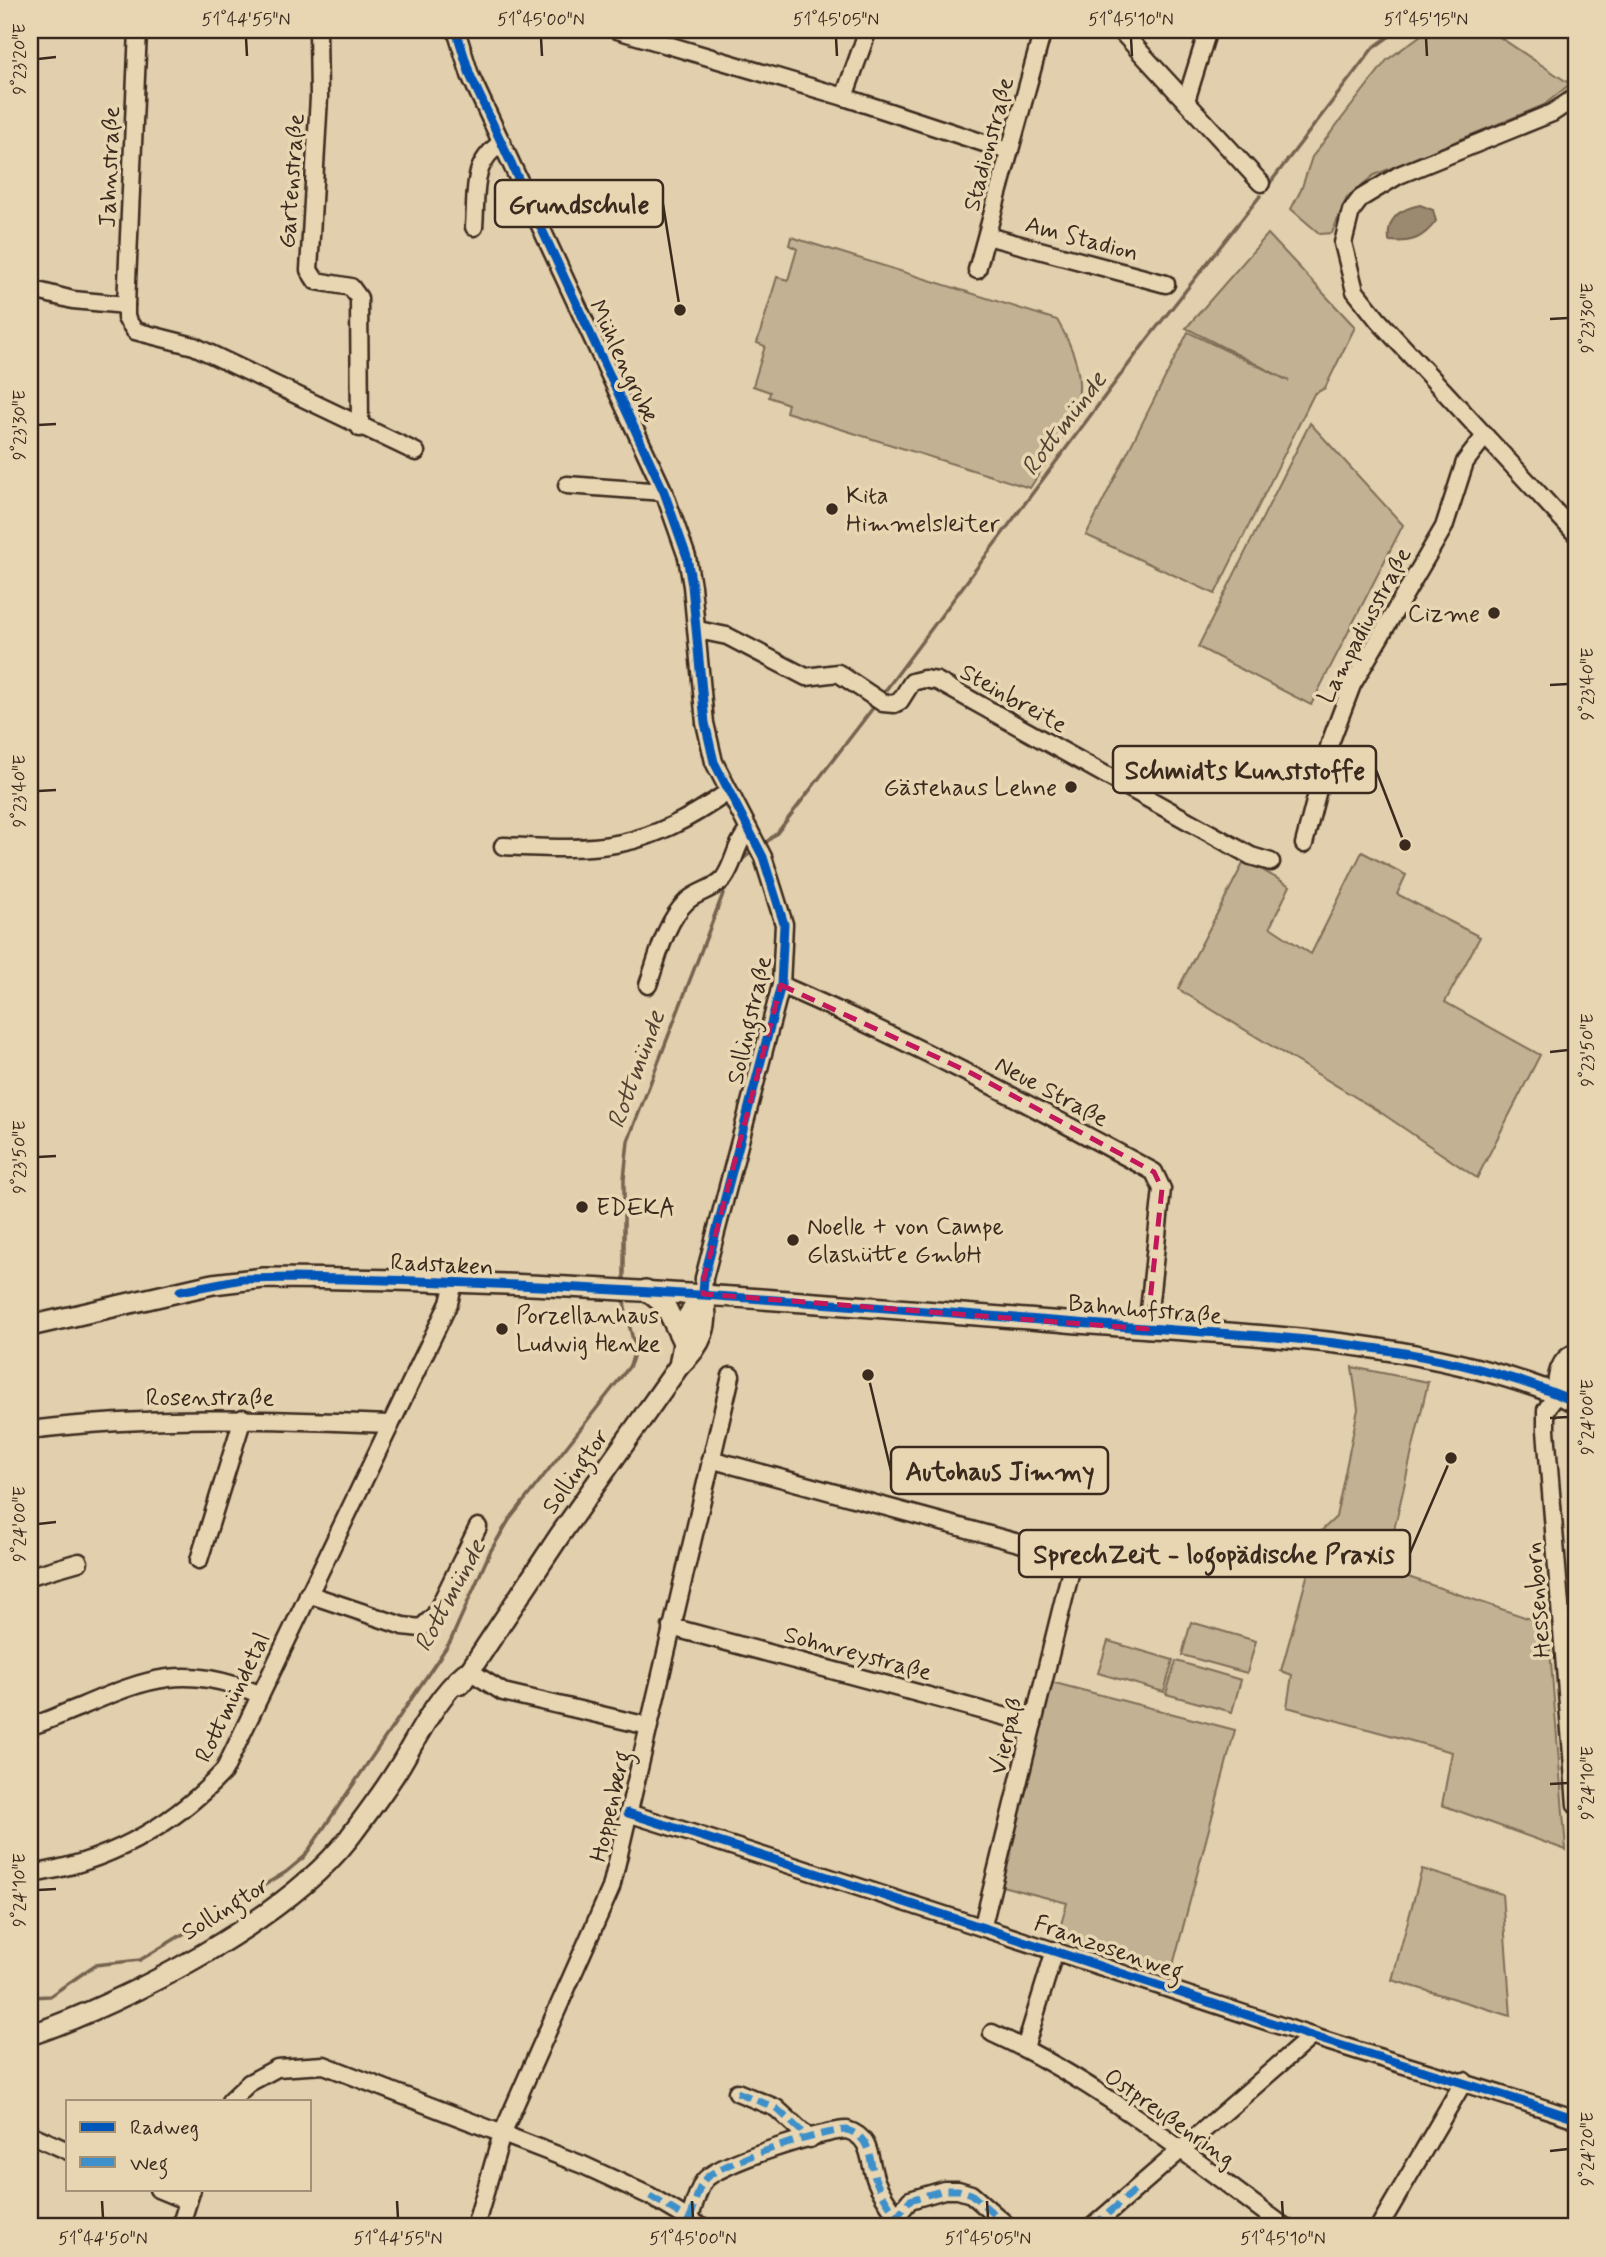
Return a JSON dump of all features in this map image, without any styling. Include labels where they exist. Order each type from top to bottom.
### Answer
[{"type":"main road","name":"Radstaken","points":[[30,1326],[180,1291],[264,1278],[631,1289],[703,1294]]},
{"type":"main road","points":[[631,1289],[665,1305],[682,1340]]},
{"type":"main road","name":"Bahnhofstraße","points":[[703,1294],[1318,1342],[1441,1359],[1510,1377],[1576,1402]]},
{"type":"main road","name":"Sollingtor","points":[[679,1366],[682,1340],[691,1309],[703,1294]]},
{"type":"main road","name":"Sollingtor","points":[[30,2035],[120,1998],[155,1979],[299,1890],[335,1854],[401,1764],[447,1688],[467,1671],[679,1366],[694,1353],[705,1330],[708,1312],[703,1294]]},
{"type":"street","name":"Jahnstraße","points":[[127,305],[138,30]]},
{"type":"street","name":"Gartenstraße","points":[[318,30],[318,125],[309,270],[316,281],[351,287],[359,298],[360,428]]},
{"type":"street","name":"Mühlengrube","points":[[456,30],[470,75],[664,492],[687,557],[698,631],[705,723]]},
{"type":"street","points":[[617,30],[844,97],[1008,151]]},
{"type":"street","points":[[844,97],[868,30]]},
{"type":"street","name":"Stadionstraße","points":[[977,270],[1043,30]]},
{"type":"street","points":[[1120,30],[1261,183]]},
{"type":"street","points":[[1186,101],[1208,30]]},
{"type":"street","points":[[1576,97],[1552,113],[1399,174],[1371,190],[1351,211],[1345,226],[1343,243],[1355,291],[1378,320],[1576,534]]},
{"type":"street","points":[[474,227],[479,165],[487,152],[502,142]]},
{"type":"street","name":"Am Stadion","points":[[987,236],[1166,284]]},
{"type":"street","points":[[30,289],[72,300],[127,305],[126,318],[135,331],[194,345],[360,428],[416,452]]},
{"type":"street","name":"Lampadiusstraße","points":[[1304,844],[1329,743],[1352,685],[1444,527],[1465,462],[1485,436]]},
{"type":"street","points":[[567,485],[664,492]]},
{"type":"street","name":"Steinbreite","points":[[698,631],[727,636],[806,677],[838,673],[878,701],[894,704],[900,701],[912,682],[923,678],[937,681],[1251,856],[1271,862]]},
{"type":"street","name":"Sollingstraße","points":[[703,1294],[706,1268],[781,985],[785,955],[784,924],[763,857],[714,762],[705,723]]},
{"type":"street","points":[[503,846],[581,850],[611,847],[664,831],[688,820],[728,792]]},
{"type":"street","points":[[648,985],[668,929],[677,915],[700,891],[718,883],[725,876],[737,845],[752,835]]},
{"type":"street","name":"Neue Straße","points":[[781,985],[877,1027],[971,1073],[1154,1172],[1162,1189],[1147,1329]]},
{"type":"street","name":"Rottmündetal","points":[[30,1874],[86,1862],[155,1831],[181,1812],[225,1771],[449,1303],[454,1283]]},
{"type":"street","name":"Hessenborn","points":[[1576,1352],[1563,1362],[1556,1376],[1556,1393],[1546,1410],[1576,1805]]},
{"type":"street","points":[[1556,1393],[1576,1367]]},
{"type":"street","name":"Hoppenberg","points":[[475,2227],[502,2134],[586,1950],[611,1888],[731,1377]]},
{"type":"street","points":[[199,1560],[243,1418]]},
{"type":"street","name":"Rosenstraße","points":[[30,1430],[130,1420],[243,1418],[390,1423]]},
{"type":"street","name":"Vierpaß","points":[[710,1459],[1074,1558],[983,1925]]},
{"type":"street","points":[[308,1594],[403,1626],[421,1628],[435,1615],[478,1527]]},
{"type":"street","points":[[30,1576],[79,1562]]},
{"type":"street","name":"Sohnreystraße","points":[[671,1627],[1033,1724]]},
{"type":"street","points":[[467,1671],[503,1692],[648,1726]]},
{"type":"street","points":[[30,1726],[136,1683],[183,1675],[224,1680],[260,1694]]},
{"type":"street","name":"Franzosenweg","points":[[628,1813],[983,1925],[1312,2036],[1464,2081],[1576,2119]]},
{"type":"street","points":[[1025,2048],[1055,1950]]},
{"type":"street","name":"Ostpreußenring","points":[[992,2032],[1025,2048],[1101,2095],[1286,2227]]},
{"type":"street","points":[[1092,2227],[1312,2036]]},
{"type":"street","points":[[231,2100],[249,2083],[277,2068],[324,2065],[367,2079],[583,2165],[650,2196],[693,2225],[704,2180],[716,2171],[837,2130],[847,2130],[862,2137],[868,2145],[875,2178],[892,2222],[910,2200],[944,2190],[958,2190],[971,2194],[1009,2227]]},
{"type":"street","points":[[1379,2227],[1464,2081]]},
{"type":"street","points":[[737,2092],[776,2108],[810,2139]]},
{"type":"street","points":[[30,2134],[66,2150]]},
{"type":"street","points":[[163,2190],[190,2195],[180,2227]]},
{"type":"highlighted area","points":[[781,985],[971,1073],[1154,1172],[1162,1189],[1147,1329],[703,1294],[704,1278]]},
{"type":"shaded area","points":[[1428,30],[1489,30],[1570,84],[1544,105],[1374,175],[1347,197],[1332,233],[1320,234],[1291,209],[1301,190],[1312,157],[1387,60]]},
{"type":"shaded area","points":[[1420,205],[1433,210],[1436,221],[1431,227],[1416,239],[1389,241],[1390,226],[1396,216],[1406,209]]},
{"type":"shaded area","points":[[1268,234],[1355,327],[1325,388],[1314,394],[1215,594],[1086,535],[1188,332],[1289,381],[1186,328]]},
{"type":"shaded area","points":[[791,237],[1057,320],[1078,369],[1076,408],[1058,445],[1030,488],[786,412],[788,404],[769,397],[770,392],[753,386],[765,346],[757,343],[777,277],[788,280],[797,249],[789,245]]},
{"type":"shaded area","points":[[1310,423],[1403,525],[1311,705],[1198,647]]},
{"type":"shaded area","points":[[1362,852],[1406,875],[1397,894],[1480,937],[1445,1002],[1540,1055],[1477,1178],[1383,1114],[1178,989],[1245,860],[1290,886],[1270,927],[1311,954]]},
{"type":"shaded area","points":[[1352,1367],[1428,1382],[1385,1569],[1548,1625],[1566,1850],[1442,1805],[1452,1752],[1287,1707],[1292,1675],[1281,1671],[1319,1533],[1336,1517],[1358,1409]]},
{"type":"shaded area","points":[[1191,1622],[1256,1641],[1247,1673],[1182,1655]]},
{"type":"shaded area","points":[[1108,1641],[1173,1660],[1164,1692],[1098,1673]]},
{"type":"shaded area","points":[[1176,1661],[1241,1680],[1232,1712],[1166,1694]]},
{"type":"shaded area","points":[[1051,1682],[1235,1730],[1172,1969],[1057,1939],[1067,1903],[998,1885]]},
{"type":"shaded area","points":[[1422,1869],[1502,1894],[1511,2016],[1392,1980]]},
{"type":"waterway","name":"Rottmünde","points":[[1270,183],[1373,48],[1398,30]]},
{"type":"waterway","name":"Rottmünde","points":[[882,695],[1146,341],[1260,196]]},
{"type":"waterway","name":"Rottmünde","points":[[763,845],[777,833],[876,704]]},
{"type":"waterway","name":"Rottmünde","points":[[740,861],[753,851]]},
{"type":"waterway","name":"Rottmünde","points":[[624,1283],[624,1179],[628,1141],[726,886]]},
{"type":"waterway","name":"Rottmünde","points":[[30,1997],[50,1996],[95,1965],[140,1960],[286,1872],[304,1857],[450,1642],[490,1552],[509,1520],[629,1367],[634,1350],[624,1298]]},
{"type":"marked path","points":[[737,2092],[776,2108],[810,2139]]},
{"type":"marked path","points":[[690,2220],[702,2183],[714,2172],[772,2148],[817,2135],[847,2130],[861,2138],[865,2144],[878,2186],[897,2216],[910,2200],[944,2190],[958,2190],[971,2194],[1009,2227]]},
{"type":"marked path","points":[[1092,2227],[1139,2187]]},
{"type":"marked path","points":[[650,2196],[702,2227]]},
{"type":"cycle path","points":[[456,30],[470,75],[664,492],[687,557],[705,723],[714,762],[763,857],[784,924],[781,985],[704,1278],[703,1294]]},
{"type":"cycle path","points":[[180,1291],[242,1279],[293,1278],[588,1288],[1268,1336],[1394,1351],[1456,1363],[1517,1380],[1576,1402]]},
{"type":"cycle path","points":[[628,1813],[1308,2035],[1576,2119]]},
{"type":"place","name":"Grundschule","points":[[680,310]]},
{"type":"place","name":"Kita Himmelsleiter","points":[[832,509]]},
{"type":"place","name":"Cizme","points":[[1494,613]]},
{"type":"place","name":"Gästehaus Lehne","points":[[1071,787]]},
{"type":"place","name":"Schmidts Kunststoffe","points":[[1405,845]]},
{"type":"place","name":"EDEKA","points":[[582,1207]]},
{"type":"place","name":"Noelle + von Campe Glashütte GmbH","points":[[793,1240]]},
{"type":"place","name":"Porzellanhaus Ludwig Henke","points":[[502,1329]]},
{"type":"place","name":"Autohaus Jimmy","points":[[868,1375]]},
{"type":"place","name":"SprechZeit - logopädische Praxis","points":[[1451,1458]]}]
